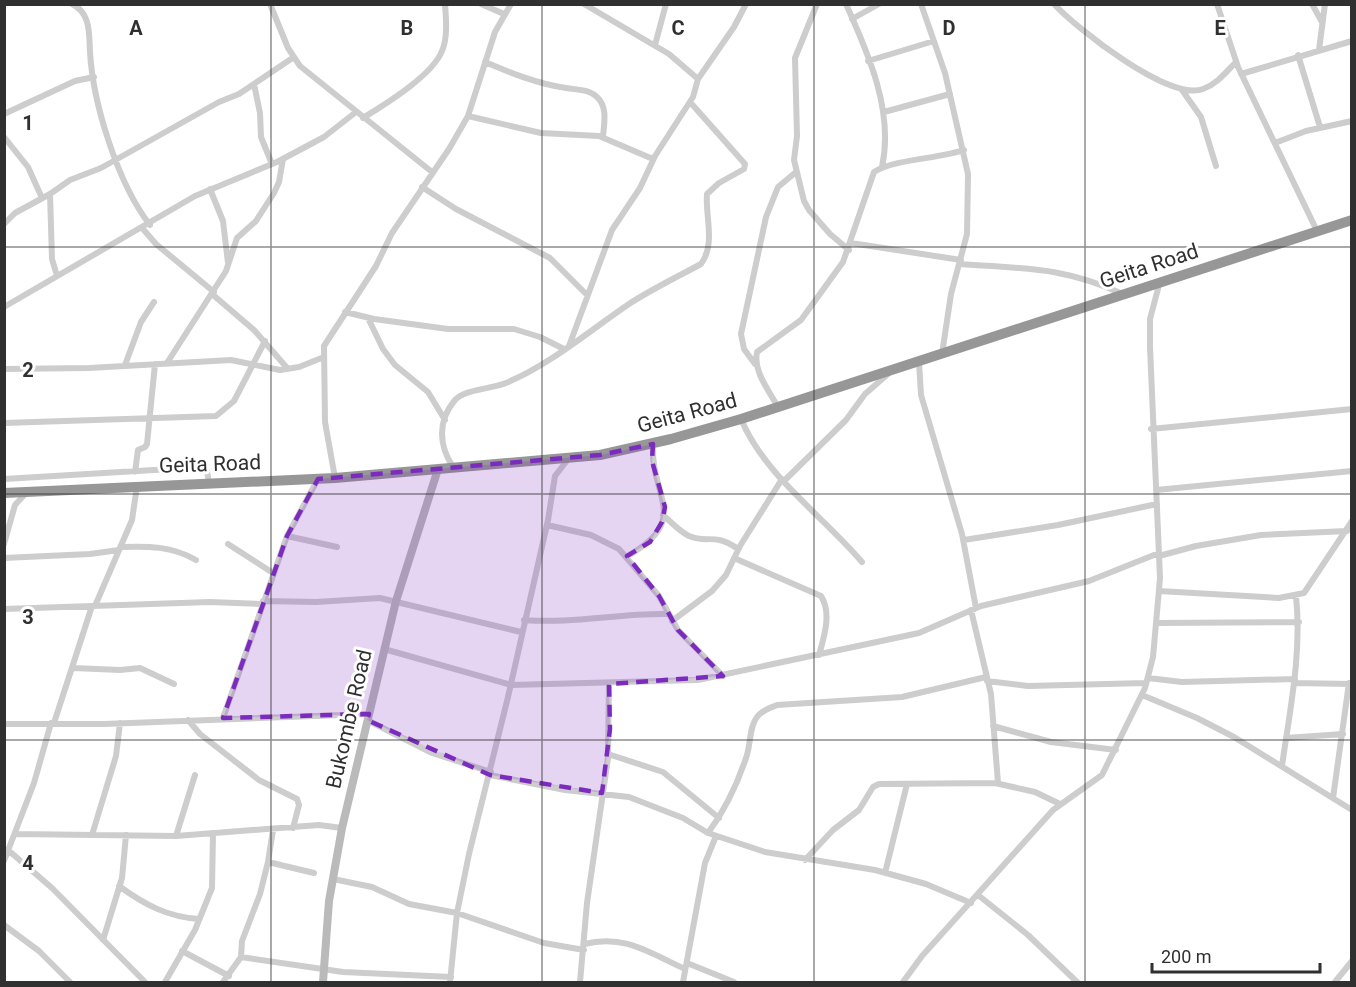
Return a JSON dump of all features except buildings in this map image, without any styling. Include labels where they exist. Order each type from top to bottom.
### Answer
[{"type":"highway","name":"Geita Road","points":[[4,493],[335,478],[600,455],[653,444],[741,419],[1159,285],[1352,220]]},
{"type":"main road","name":"Bukombe Road","points":[[323,982],[333,879],[342,828],[396,601],[438,469]]},
{"type":"street","points":[[72,4],[81,10],[88,21],[94,77],[116,159],[141,214],[150,225]]},
{"type":"street","points":[[270,4],[300,66],[432,172]]},
{"type":"street","points":[[363,118],[424,74],[440,56],[445,42],[445,4]]},
{"type":"street","points":[[481,4],[504,15]]},
{"type":"street","points":[[335,478],[325,422],[324,346],[468,116],[485,62],[510,4]]},
{"type":"street","points":[[584,4],[655,45],[698,79]]},
{"type":"street","points":[[655,45],[666,4]]},
{"type":"street","points":[[567,348],[612,230],[640,188],[653,159],[690,102],[698,79],[734,27],[746,4]]},
{"type":"street","points":[[817,4],[795,58],[796,172],[809,210],[830,234],[850,246],[960,262],[1046,269],[1085,278],[1125,295]]},
{"type":"street","points":[[846,4],[868,61],[884,112],[886,149],[882,167]]},
{"type":"street","points":[[852,19],[879,4]]},
{"type":"street","points":[[921,4],[950,94],[968,174],[967,234],[951,294],[942,355]]},
{"type":"street","points":[[1054,4],[1084,31],[1141,72],[1181,89],[1203,89],[1219,80],[1236,62]]},
{"type":"street","points":[[1217,4],[1241,74],[1317,231]]},
{"type":"street","points":[[1312,4],[1322,23]]},
{"type":"street","points":[[1319,50],[1325,4]]},
{"type":"street","points":[[868,61],[934,41]]},
{"type":"street","points":[[1241,74],[1298,55],[1352,41]]},
{"type":"street","points":[[1298,55],[1320,127]]},
{"type":"street","points":[[4,224],[15,213],[70,180],[90,173],[254,84],[294,57]]},
{"type":"street","points":[[485,62],[526,78],[590,91],[599,98],[604,110],[603,137]]},
{"type":"street","points":[[4,114],[75,81],[94,77]]},
{"type":"street","points":[[254,84],[260,113],[261,137],[272,164]]},
{"type":"street","points":[[1181,89],[1201,117],[1216,166]]},
{"type":"street","points":[[884,112],[916,101],[950,94]]},
{"type":"street","points":[[453,468],[443,453],[442,433],[445,420],[455,401],[461,395],[508,382],[567,348],[628,305],[700,264],[705,258],[708,240],[707,194],[719,183],[744,169],[745,164],[690,102]]},
{"type":"street","points":[[4,307],[210,189],[283,159],[324,137],[356,112]]},
{"type":"street","points":[[468,116],[532,132],[583,133],[603,137],[653,159]]},
{"type":"street","points":[[1275,143],[1320,127],[1352,121]]},
{"type":"street","points":[[4,137],[28,167],[42,198]]},
{"type":"street","points":[[757,366],[757,352],[763,345],[791,330],[825,290],[850,246],[874,172],[882,167],[964,150]]},
{"type":"street","points":[[167,363],[213,293],[228,266],[237,238],[261,215],[279,182],[283,159]]},
{"type":"street","points":[[778,407],[757,366],[744,349],[741,333],[769,208],[778,188],[796,172]]},
{"type":"street","points":[[422,187],[456,210],[550,258],[587,295]]},
{"type":"street","points":[[210,189],[223,221],[228,266]]},
{"type":"street","points":[[50,194],[52,259],[57,276]]},
{"type":"street","points":[[143,229],[156,244],[265,341],[288,369]]},
{"type":"street","points":[[903,982],[922,956],[1059,804],[1087,788],[1102,775],[1142,695],[1147,680],[1157,623],[1159,591],[1157,504],[1151,429],[1150,320],[1159,285]]},
{"type":"street","points":[[125,364],[141,322],[154,302]]},
{"type":"street","points":[[345,312],[368,318],[448,329],[514,329],[567,348]]},
{"type":"street","points":[[368,318],[383,349],[395,364],[428,392],[445,420]]},
{"type":"street","points":[[4,423],[216,416],[234,401],[255,365],[265,341]]},
{"type":"street","points":[[4,369],[231,360],[288,369],[324,357]]},
{"type":"street","points":[[919,362],[921,395],[929,430],[964,540],[973,609],[987,679],[998,783]]},
{"type":"street","points":[[135,472],[136,453],[147,444],[155,364]]},
{"type":"street","points":[[672,621],[712,591],[726,575],[738,549],[783,480],[846,420],[865,394],[890,371]]},
{"type":"street","points":[[1151,429],[1352,409]]},
{"type":"street","points":[[741,419],[749,438],[783,480],[862,562]]},
{"type":"street","points":[[626,556],[650,542],[657,534],[663,515],[662,491],[652,461],[653,444]]},
{"type":"street","points":[[241,957],[324,970],[451,980],[457,913],[547,525],[555,476],[569,458]]},
{"type":"street","points":[[4,479],[204,467],[209,483]]},
{"type":"street","points":[[1156,489],[1352,471]]},
{"type":"street","points":[[223,718],[286,536],[318,479]]},
{"type":"street","points":[[4,861],[94,606],[132,520],[136,486]]},
{"type":"street","points":[[4,544],[15,505],[27,492]]},
{"type":"street","points":[[964,540],[1058,525],[1157,504]]},
{"type":"street","points":[[663,515],[688,536],[726,541],[738,549]]},
{"type":"street","points":[[1159,591],[1296,596],[1309,588],[1352,521]]},
{"type":"street","points":[[547,525],[607,541],[626,556],[660,596],[672,621],[723,676]]},
{"type":"street","points":[[384,649],[511,685],[609,684],[723,676],[919,633],[973,609],[1089,581],[1159,555],[1196,546],[1261,535],[1345,534],[1352,538]]},
{"type":"street","points":[[286,536],[337,547]]},
{"type":"street","points":[[228,544],[273,573]]},
{"type":"street","points":[[4,558],[90,554],[157,546],[173,549],[196,560]]},
{"type":"street","points":[[734,558],[820,596],[825,603],[827,617],[819,655]]},
{"type":"street","points":[[1282,766],[1294,681],[1299,622],[1296,596]]},
{"type":"street","points":[[4,609],[220,602],[316,602],[366,597],[396,601],[521,632]]},
{"type":"street","points":[[524,620],[592,620],[626,613],[668,614]]},
{"type":"street","points":[[1157,623],[1299,622]]},
{"type":"street","points":[[73,668],[120,670],[140,668],[174,684]]},
{"type":"street","points":[[708,833],[719,818],[747,756],[754,722],[766,709],[777,705],[902,697],[987,679],[1028,686],[1147,680],[1350,683],[1333,798]]},
{"type":"street","points":[[580,982],[608,754],[609,684]]},
{"type":"street","points":[[1142,695],[1197,717],[1352,810]]},
{"type":"street","points":[[4,724],[368,717],[432,753],[490,773],[566,790],[629,797],[655,806],[708,833],[765,852],[885,873],[926,884],[971,903]]},
{"type":"street","points":[[188,720],[200,734],[259,780],[297,799],[299,805],[293,828]]},
{"type":"street","points":[[92,835],[116,756],[120,723]]},
{"type":"street","points":[[993,726],[1050,742],[1116,750]]},
{"type":"street","points":[[1286,738],[1343,734]]},
{"type":"street","points":[[608,754],[663,772],[719,818]]},
{"type":"street","points":[[176,836],[195,775]]},
{"type":"street","points":[[805,860],[833,830],[859,810],[875,786],[998,783],[1035,792],[1059,804]]},
{"type":"street","points":[[885,873],[907,784]]},
{"type":"street","points":[[15,834],[176,836],[319,825],[342,828]]},
{"type":"street","points":[[224,982],[241,957],[242,941],[260,894],[273,830]]},
{"type":"street","points":[[165,982],[200,919],[212,888],[213,833]]},
{"type":"street","points":[[103,940],[120,886],[126,835]]},
{"type":"street","points":[[683,982],[705,863],[716,836]]},
{"type":"street","points":[[8,850],[52,888],[145,982]]},
{"type":"street","points":[[268,862],[314,873]]},
{"type":"street","points":[[333,879],[372,887],[409,904],[457,913],[544,943],[584,947],[612,940],[637,945],[686,966],[734,982]]},
{"type":"street","points":[[120,886],[155,909],[172,915],[200,919]]},
{"type":"street","points":[[978,895],[1028,935],[1077,982]]},
{"type":"street","points":[[4,925],[39,951],[70,982]]},
{"type":"street","points":[[182,951],[229,976]]},
{"type":"street","points":[[1335,982],[1352,961]]},
{"type":"highlighted area","points":[[653,444],[652,461],[665,507],[662,522],[650,542],[627,556],[659,596],[678,630],[723,676],[609,684],[610,729],[602,793],[490,775],[367,720],[369,714],[223,718],[287,536],[318,479],[600,455]]}]
